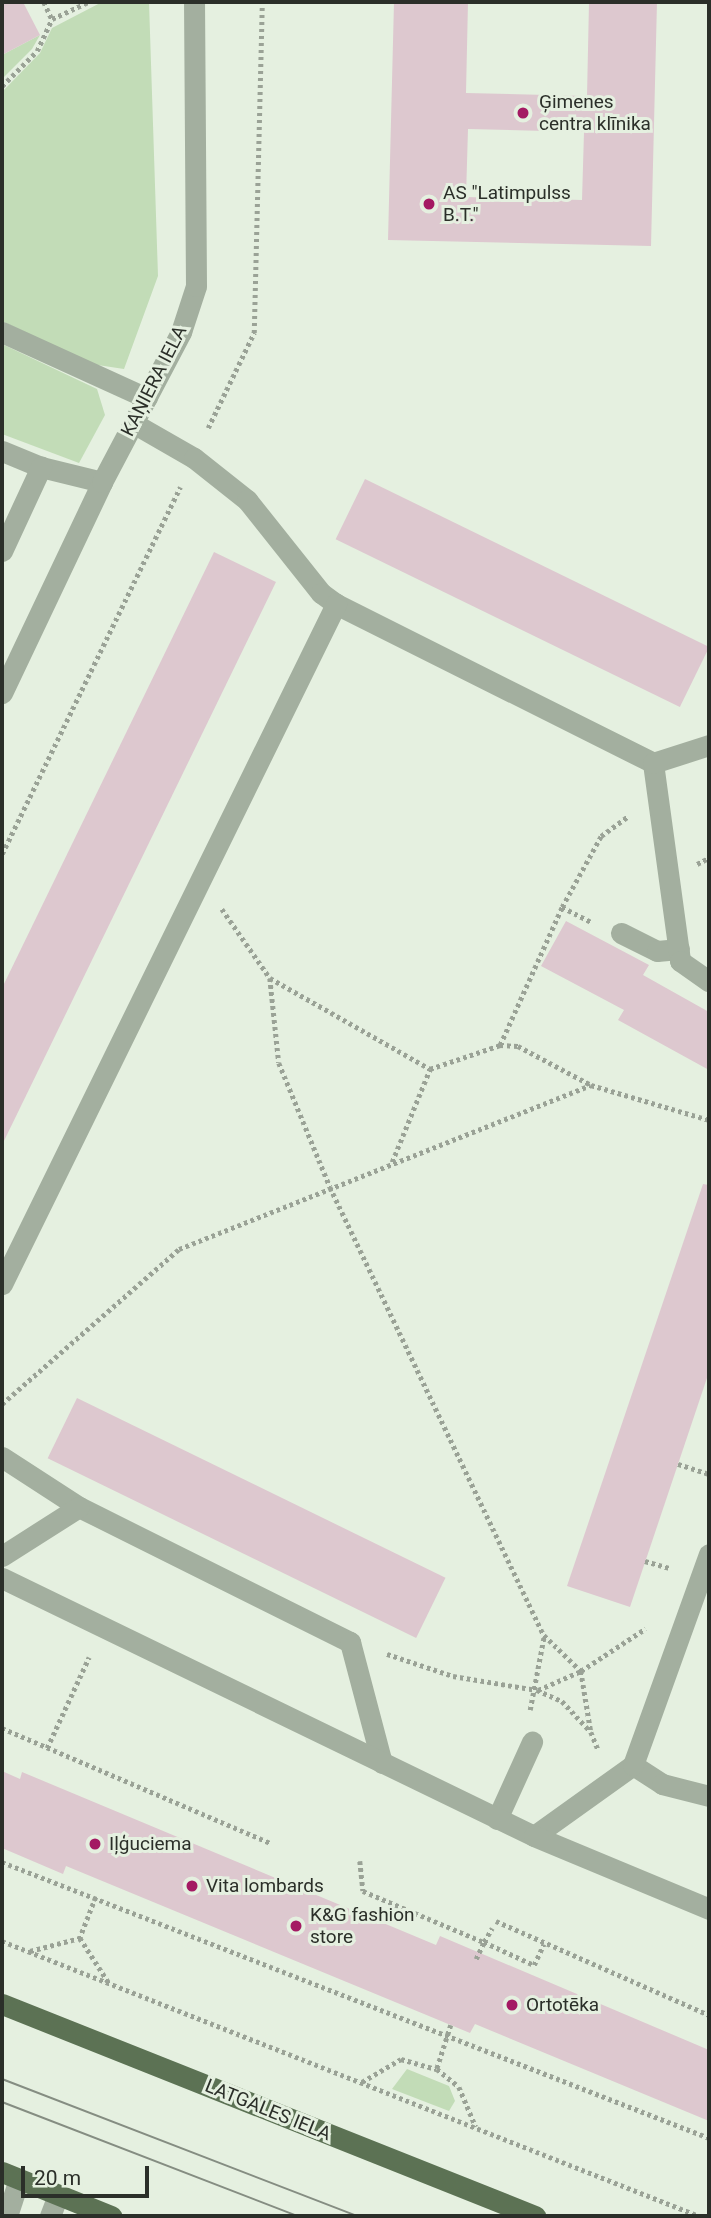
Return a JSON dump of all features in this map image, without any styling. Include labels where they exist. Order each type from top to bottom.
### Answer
[{"type":"highway","name":"LATGALES IELA","points":[[2,2004],[535,2216]]},
{"type":"highway","points":[[11,2176],[111,2216]]},
{"type":"street","name":"KAŅIERA IELA","points":[[2,693],[102,482],[181,332],[196,286],[194,2]]},
{"type":"street","points":[[2,332],[147,398]]},
{"type":"street","points":[[133,423],[194,458],[247,500],[321,593],[336,604],[653,763],[709,746]]},
{"type":"street","points":[[2,451],[41,467],[102,482]]},
{"type":"street","points":[[2,551],[41,467]]},
{"type":"street","points":[[2,1284],[336,604]]},
{"type":"street","points":[[653,763],[680,961],[709,981]]},
{"type":"street","points":[[621,933],[657,951],[679,949]]},
{"type":"street","points":[[2,1457],[79,1507],[350,1642],[382,1763]]},
{"type":"street","points":[[2,1556],[79,1507]]},
{"type":"street","points":[[534,1836],[633,1765],[709,1554]]},
{"type":"street","points":[[2,1578],[496,1819],[709,1909]]},
{"type":"street","points":[[496,1819],[532,1742]]},
{"type":"street","points":[[633,1765],[662,1784],[709,1796]]},
{"type":"street","points":[[7,2216],[11,2176]]},
{"type":"street","points":[[50,2216],[58,2195]]},
{"type":"path","points":[[44,2],[52,19]]},
{"type":"path","points":[[2,86],[37,51],[52,19],[88,2]]},
{"type":"path","points":[[500,1045],[562,907],[601,836],[615,821],[660,807]]},
{"type":"path","points":[[200,878],[270,978],[430,1069],[500,1045],[518,1046],[591,1084],[709,1120]]},
{"type":"path","points":[[562,907],[621,933]]},
{"type":"path","points":[[270,978],[279,1063],[330,1187],[544,1635],[581,1671],[591,1732],[612,1778]]},
{"type":"path","points":[[392,1162],[430,1069]]},
{"type":"path","points":[[2,1404],[179,1249],[591,1084]]},
{"type":"path","points":[[678,1464],[709,1474]]},
{"type":"path","points":[[537,1690],[581,1671],[631,1642],[667,1610],[691,1608]]},
{"type":"path","points":[[47,1748],[103,1628]]},
{"type":"path","points":[[529,1714],[537,1690],[544,1635]]},
{"type":"path","points":[[350,1642],[453,1676],[537,1690],[562,1701],[591,1732]]},
{"type":"path","points":[[2,1728],[270,1843]]},
{"type":"path","points":[[360,1861],[363,1891],[534,1965],[544,1944]]},
{"type":"path","points":[[2,1862],[417,2022],[443,2038],[481,2048],[709,2138]]},
{"type":"path","points":[[80,1938],[96,1897]]},
{"type":"path","points":[[496,1921],[709,2015]]},
{"type":"path","points":[[476,1959],[492,1928]]},
{"type":"path","points":[[28,1951],[80,1938]]},
{"type":"path","points":[[80,1938],[109,1983]]},
{"type":"path","points":[[2,1941],[699,2216]]},
{"type":"path","points":[[437,2069],[443,2038],[451,2025]]},
{"type":"path","points":[[362,2082],[401,2059],[437,2069],[459,2087],[476,2127]]},
{"type":"green space","points":[[102,2],[149,2],[158,276],[124,369],[91,364],[2,321],[2,92],[40,53],[52,28]]},
{"type":"green space","points":[[40,35],[32,49],[2,79],[2,55]]},
{"type":"green space","points":[[2,344],[97,389],[105,415],[79,463],[2,434]]},
{"type":"green space","points":[[407,2069],[449,2086],[455,2101],[449,2111],[392,2089]]},
{"type":"building","points":[[2,2],[23,2],[40,35],[2,55]]},
{"type":"building","name":"Ģimenes centra klīnika","points":[[394,2],[468,2],[466,93],[587,96],[589,2],[657,2],[651,246],[388,240]],"holes":[[[468,129],[584,132],[582,200],[466,197]]]},
{"type":"building","points":[[365,479],[709,647],[680,707],[336,539]]},
{"type":"building","points":[[214,552],[276,582],[2,1145],[2,988]]},
{"type":"building","points":[[566,921],[649,965],[643,975],[709,1012],[709,1070],[618,1020],[624,1010],[541,966]]},
{"type":"building","points":[[703,1184],[709,1185],[709,1372],[630,1607],[567,1586]]},
{"type":"building","points":[[77,1398],[446,1578],[416,1638],[48,1458]]},
{"type":"building","points":[[2,1771],[20,1779],[22,1772],[436,1945],[440,1936],[709,2050],[709,2121],[475,2024],[470,2033],[66,1866],[63,1874],[2,1848]]},
{"type":"tram line","points":[[2,2079],[357,2216]]},
{"type":"tram line","points":[[2,2102],[298,2216]]},
{"type":"place","name":"Ģimenes centra klīnika","points":[[523,113]]},
{"type":"place","name":"AS \"Latimpulss B.T.\"","points":[[429,204]]},
{"type":"place","name":"Iļģuciema","points":[[95,1844]]},
{"type":"place","name":"Vita lombards","points":[[192,1886]]},
{"type":"place","name":"K&G fashion store","points":[[296,1926]]},
{"type":"place","name":"Ortotēka","points":[[512,2005]]}]
